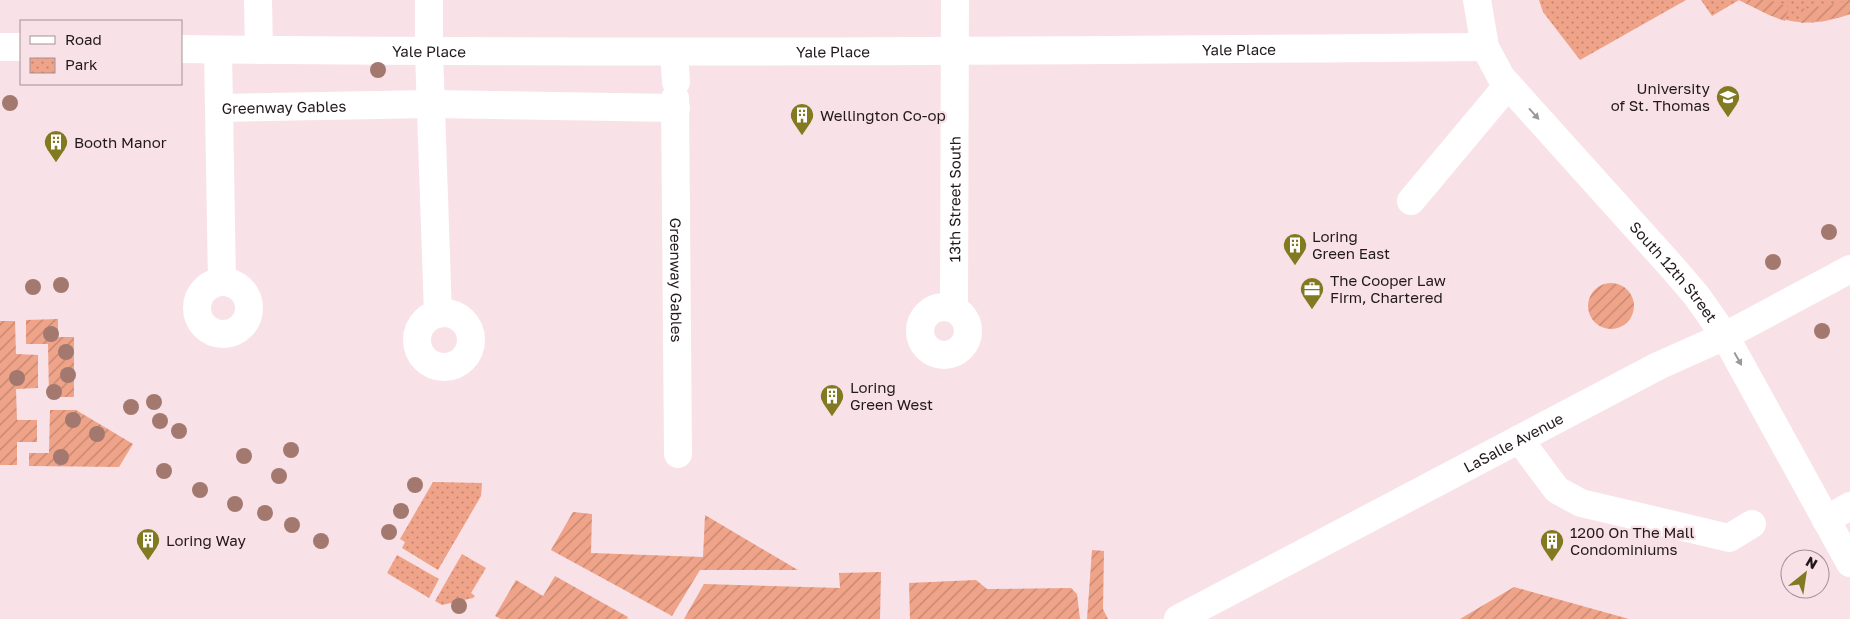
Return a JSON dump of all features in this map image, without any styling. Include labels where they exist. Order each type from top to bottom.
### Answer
[{"type":"street","points":[[258,0],[259,50]]},
{"type":"street","points":[[429,0],[438,314]]},
{"type":"street","name":"13th Street South","points":[[954,309],[955,0]]},
{"type":"street","name":"South 12th Street","points":[[1477,0],[1486,47],[1501,77],[1696,295],[1725,336],[1850,563]]},
{"type":"street","points":[[0,47],[20,47]]},
{"type":"street","name":"Yale Place","points":[[182,49],[429,52],[955,52],[1486,47]]},
{"type":"street","points":[[218,50],[219,108]]},
{"type":"street","name":"Greenway Gables","points":[[674,52],[676,96],[678,454]]},
{"type":"street","points":[[1411,201],[1508,85]]},
{"type":"street","name":"Greenway Gables","points":[[222,282],[219,108],[431,104],[676,96]]},
{"type":"street","name":"LaSalle Avenue","points":[[1178,619],[1658,366],[1725,336],[1850,268]]},
{"type":"street","points":[[1519,439],[1557,490],[1580,503],[1729,538],[1752,524]]},
{"type":"street","points":[[1826,520],[1850,506]]},
{"type":"green space","points":[[1539,0],[1686,0],[1580,60],[1543,12]]},
{"type":"green space","points":[[1701,0],[1739,0],[1712,16]]},
{"type":"green space","points":[[1739,0],[1850,0],[1850,14],[1819,22],[1805,23],[1780,18]]},
{"type":"green space","points":[[1739,0],[1769,0],[1789,7],[1785,21],[1769,15]]},
{"type":"green space","points":[[1850,0],[1850,14],[1801,23],[1801,9],[1828,6]]},
{"type":"green space","points":[[1611,283],[1624,287],[1630,293],[1634,306],[1630,319],[1624,325],[1611,329],[1598,325],[1592,319],[1588,306],[1592,293],[1598,287]]},
{"type":"green space","points":[[58,319],[58,337],[74,337],[74,397],[49,397],[48,344],[26,344],[26,320]]},
{"type":"green space","points":[[0,321],[15,321],[16,354],[38,355],[38,388],[16,389],[17,420],[37,420],[37,442],[17,442],[17,465],[0,465]]},
{"type":"green space","points":[[50,410],[76,410],[133,444],[119,467],[29,466],[29,453],[49,453]]},
{"type":"green space","points":[[433,482],[482,483],[481,496],[438,570],[402,548],[405,542],[400,539]]},
{"type":"green space","points":[[573,512],[592,514],[591,553],[703,557],[705,515],[798,570],[700,570],[672,616],[551,550]]},
{"type":"green space","points":[[1092,550],[1104,551],[1103,609],[1108,619],[1087,619]]},
{"type":"green space","points":[[462,554],[486,568],[471,593],[475,596],[473,598],[442,605],[435,601]]},
{"type":"green space","points":[[397,555],[439,579],[429,598],[387,573]]},
{"type":"green space","points":[[881,572],[880,619],[684,619],[704,584],[840,588],[839,573]]},
{"type":"green space","points":[[555,576],[628,617],[627,619],[501,619],[495,616],[516,580],[543,596]]},
{"type":"green space","points":[[976,580],[987,589],[1071,588],[1077,594],[1080,619],[910,619],[909,583]]},
{"type":"green space","points":[[1514,587],[1629,619],[1460,619]]},
{"type":"place","name":"University of St. Thomas","points":[[1728,118]]},
{"type":"place","name":"Wellington Co-op","points":[[802,136]]},
{"type":"place","name":"Booth Manor","points":[[56,163]]},
{"type":"place","name":"Loring Green East","points":[[1295,266]]},
{"type":"place","name":"The Cooper Law Firm, Chartered","points":[[1312,310]]},
{"type":"place","name":"Loring Green West","points":[[832,417]]},
{"type":"place","name":"Loring Way","points":[[148,561]]},
{"type":"place","name":"1200 On The Mall Condominiums","points":[[1552,562]]}]
